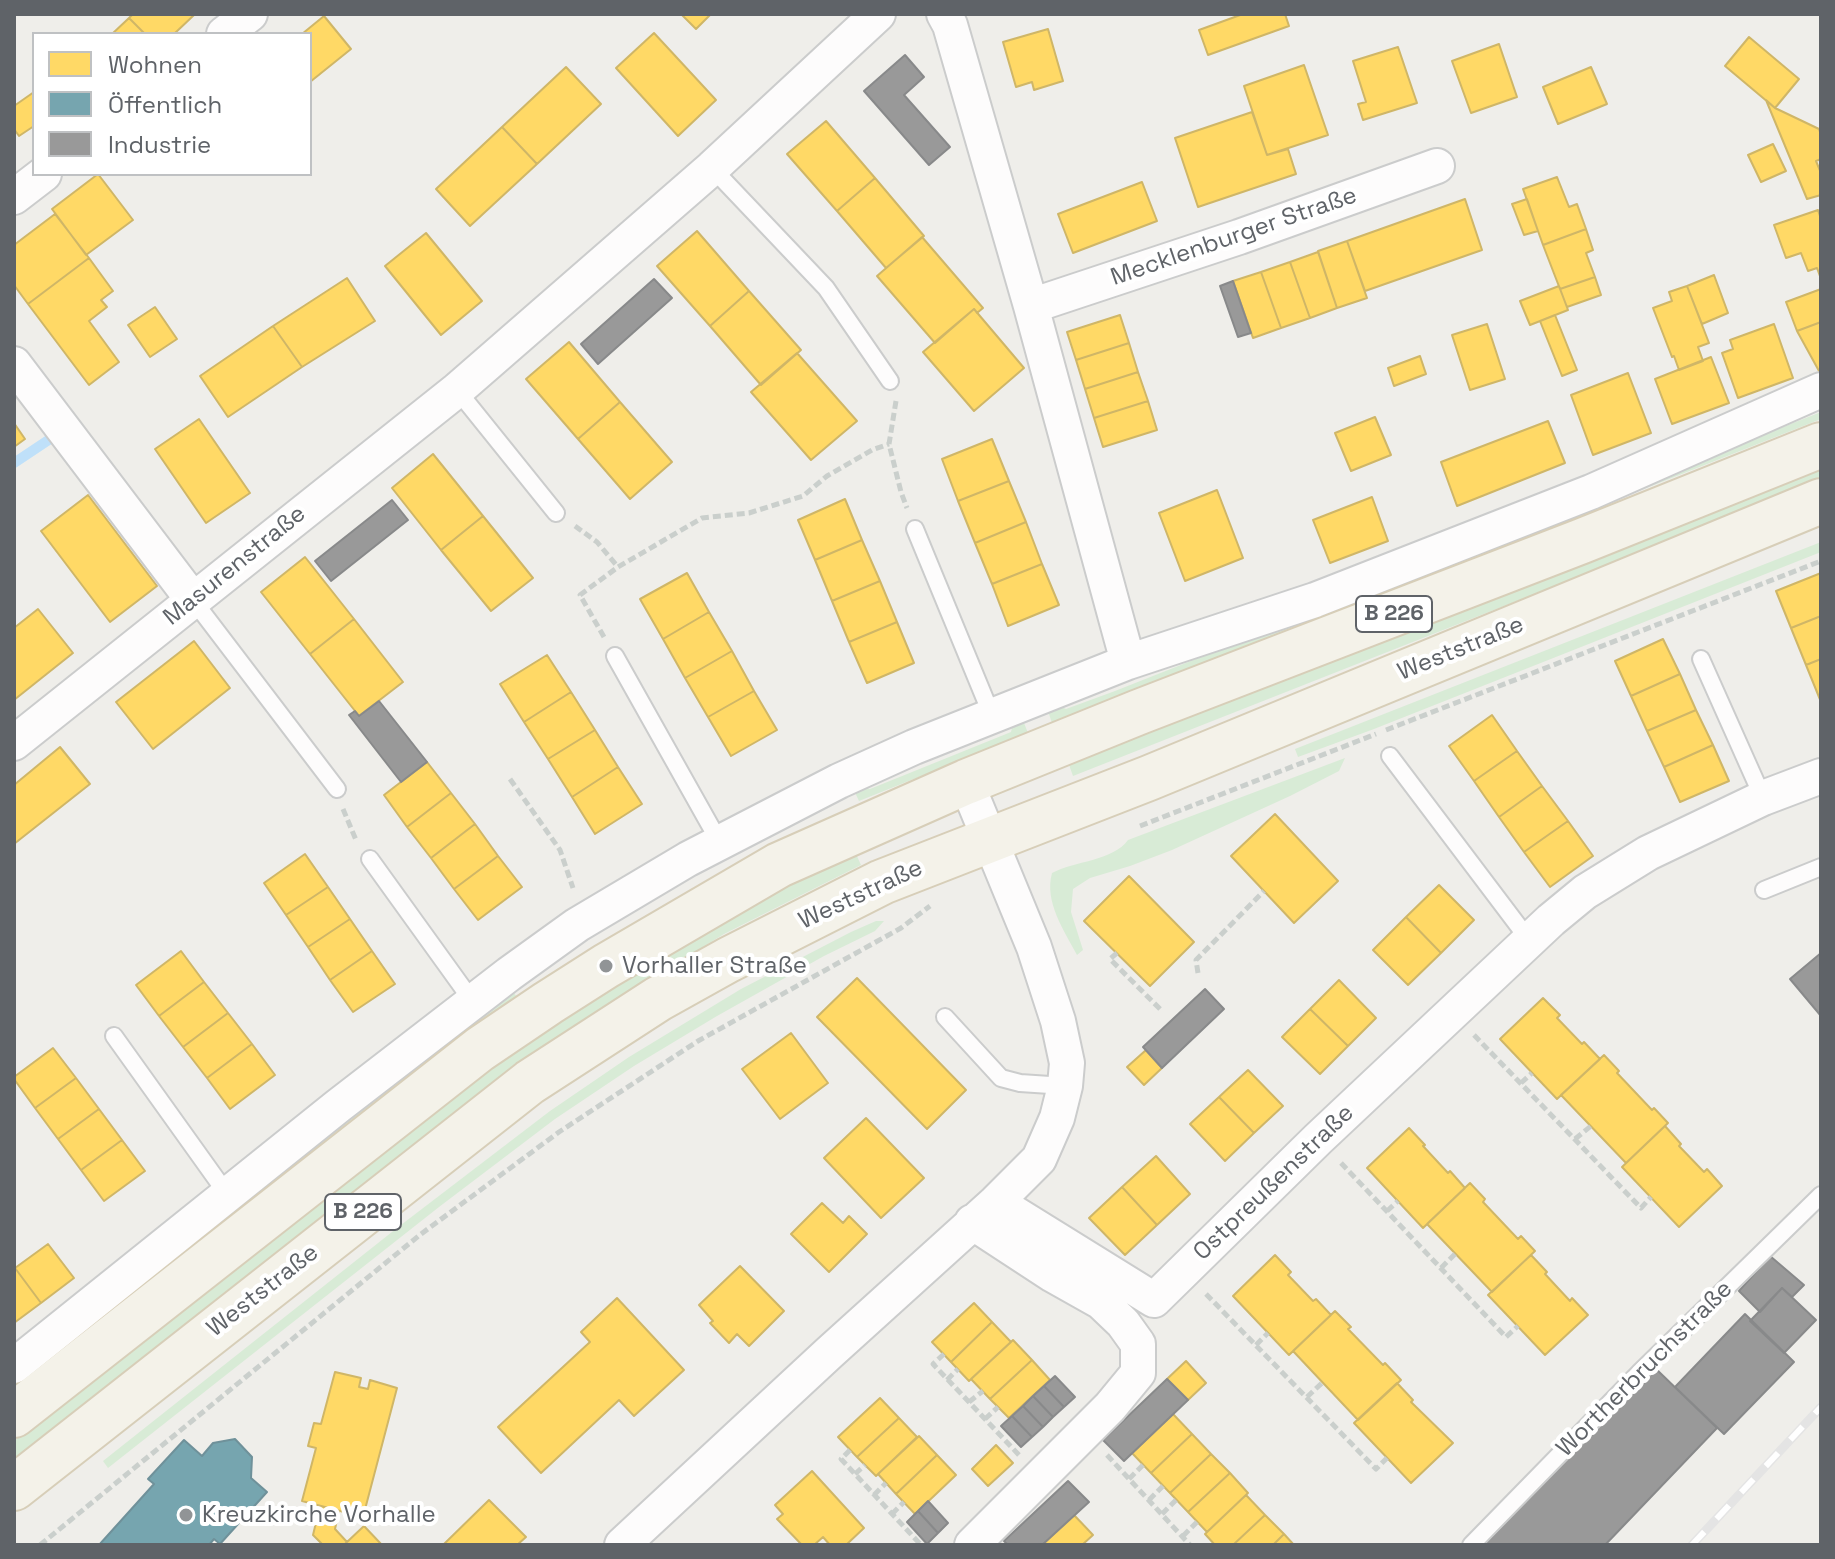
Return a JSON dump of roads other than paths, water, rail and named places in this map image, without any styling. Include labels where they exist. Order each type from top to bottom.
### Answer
[{"type":"main road","name":"B 226","points":[[14,1415],[469,1058],[548,1003],[779,865],[966,782],[1139,712],[1821,445]]},
{"type":"main road","name":"Weststraße","points":[[14,1488],[530,1082],[658,999],[728,960],[882,882],[1149,778],[1821,501]]},
{"type":"street","points":[[227,32],[250,14]]},
{"type":"street","name":"Masurenstraße","points":[[14,743],[457,390],[712,168],[878,14]]},
{"type":"street","points":[[944,14],[950,25],[1031,306],[1128,662]]},
{"type":"street","name":"Mecklenburger Straße","points":[[1031,306],[1239,237],[1437,166]]},
{"type":"street","points":[[14,197],[41,176]]},
{"type":"street","points":[[14,364],[193,600]]},
{"type":"street","points":[[14,1366],[227,1194],[473,1002],[588,919],[688,859],[839,781],[914,747],[1128,662],[1315,600],[1533,515],[1821,390]]},
{"type":"street","name":"Ostpreußenstraße","points":[[984,1212],[1154,1300],[1318,1139],[1529,940],[1585,892],[1648,853],[1763,798],[1821,776]]},
{"type":"street","points":[[622,1545],[1039,1159],[1057,1118],[1067,1063],[1058,1021],[1034,947],[966,782]]},
{"type":"street","points":[[972,1545],[1110,1407],[1138,1373],[1138,1344],[1123,1323],[1101,1302],[1053,1275],[984,1212]]},
{"type":"lane","points":[[712,168],[826,288],[890,381]]},
{"type":"lane","points":[[457,390],[556,513]]},
{"type":"lane","points":[[915,529],[992,716]]},
{"type":"lane","points":[[193,600],[337,789]]},
{"type":"lane","points":[[615,656],[720,843]]},
{"type":"lane","points":[[1701,659],[1763,798]]},
{"type":"lane","points":[[1390,756],[1529,940]]},
{"type":"lane","points":[[370,859],[473,1002]]},
{"type":"lane","points":[[1764,890],[1821,867]]},
{"type":"lane","points":[[945,1017],[1001,1078],[1020,1083],[1065,1086]]},
{"type":"lane","points":[[114,1036],[227,1194]]},
{"type":"lane","name":"Wortherbruchstraße","points":[[1471,1545],[1639,1373],[1821,1195]]},
{"type":"waterway","points":[[14,463],[50,439]]},
{"type":"railway","points":[[1692,1545],[1821,1407]]},
{"type":"place","name":"Vorhaller Straße","points":[[606,966]]},
{"type":"place","name":"Kreuzkirche Vorhalle","points":[[186,1515]]}]
